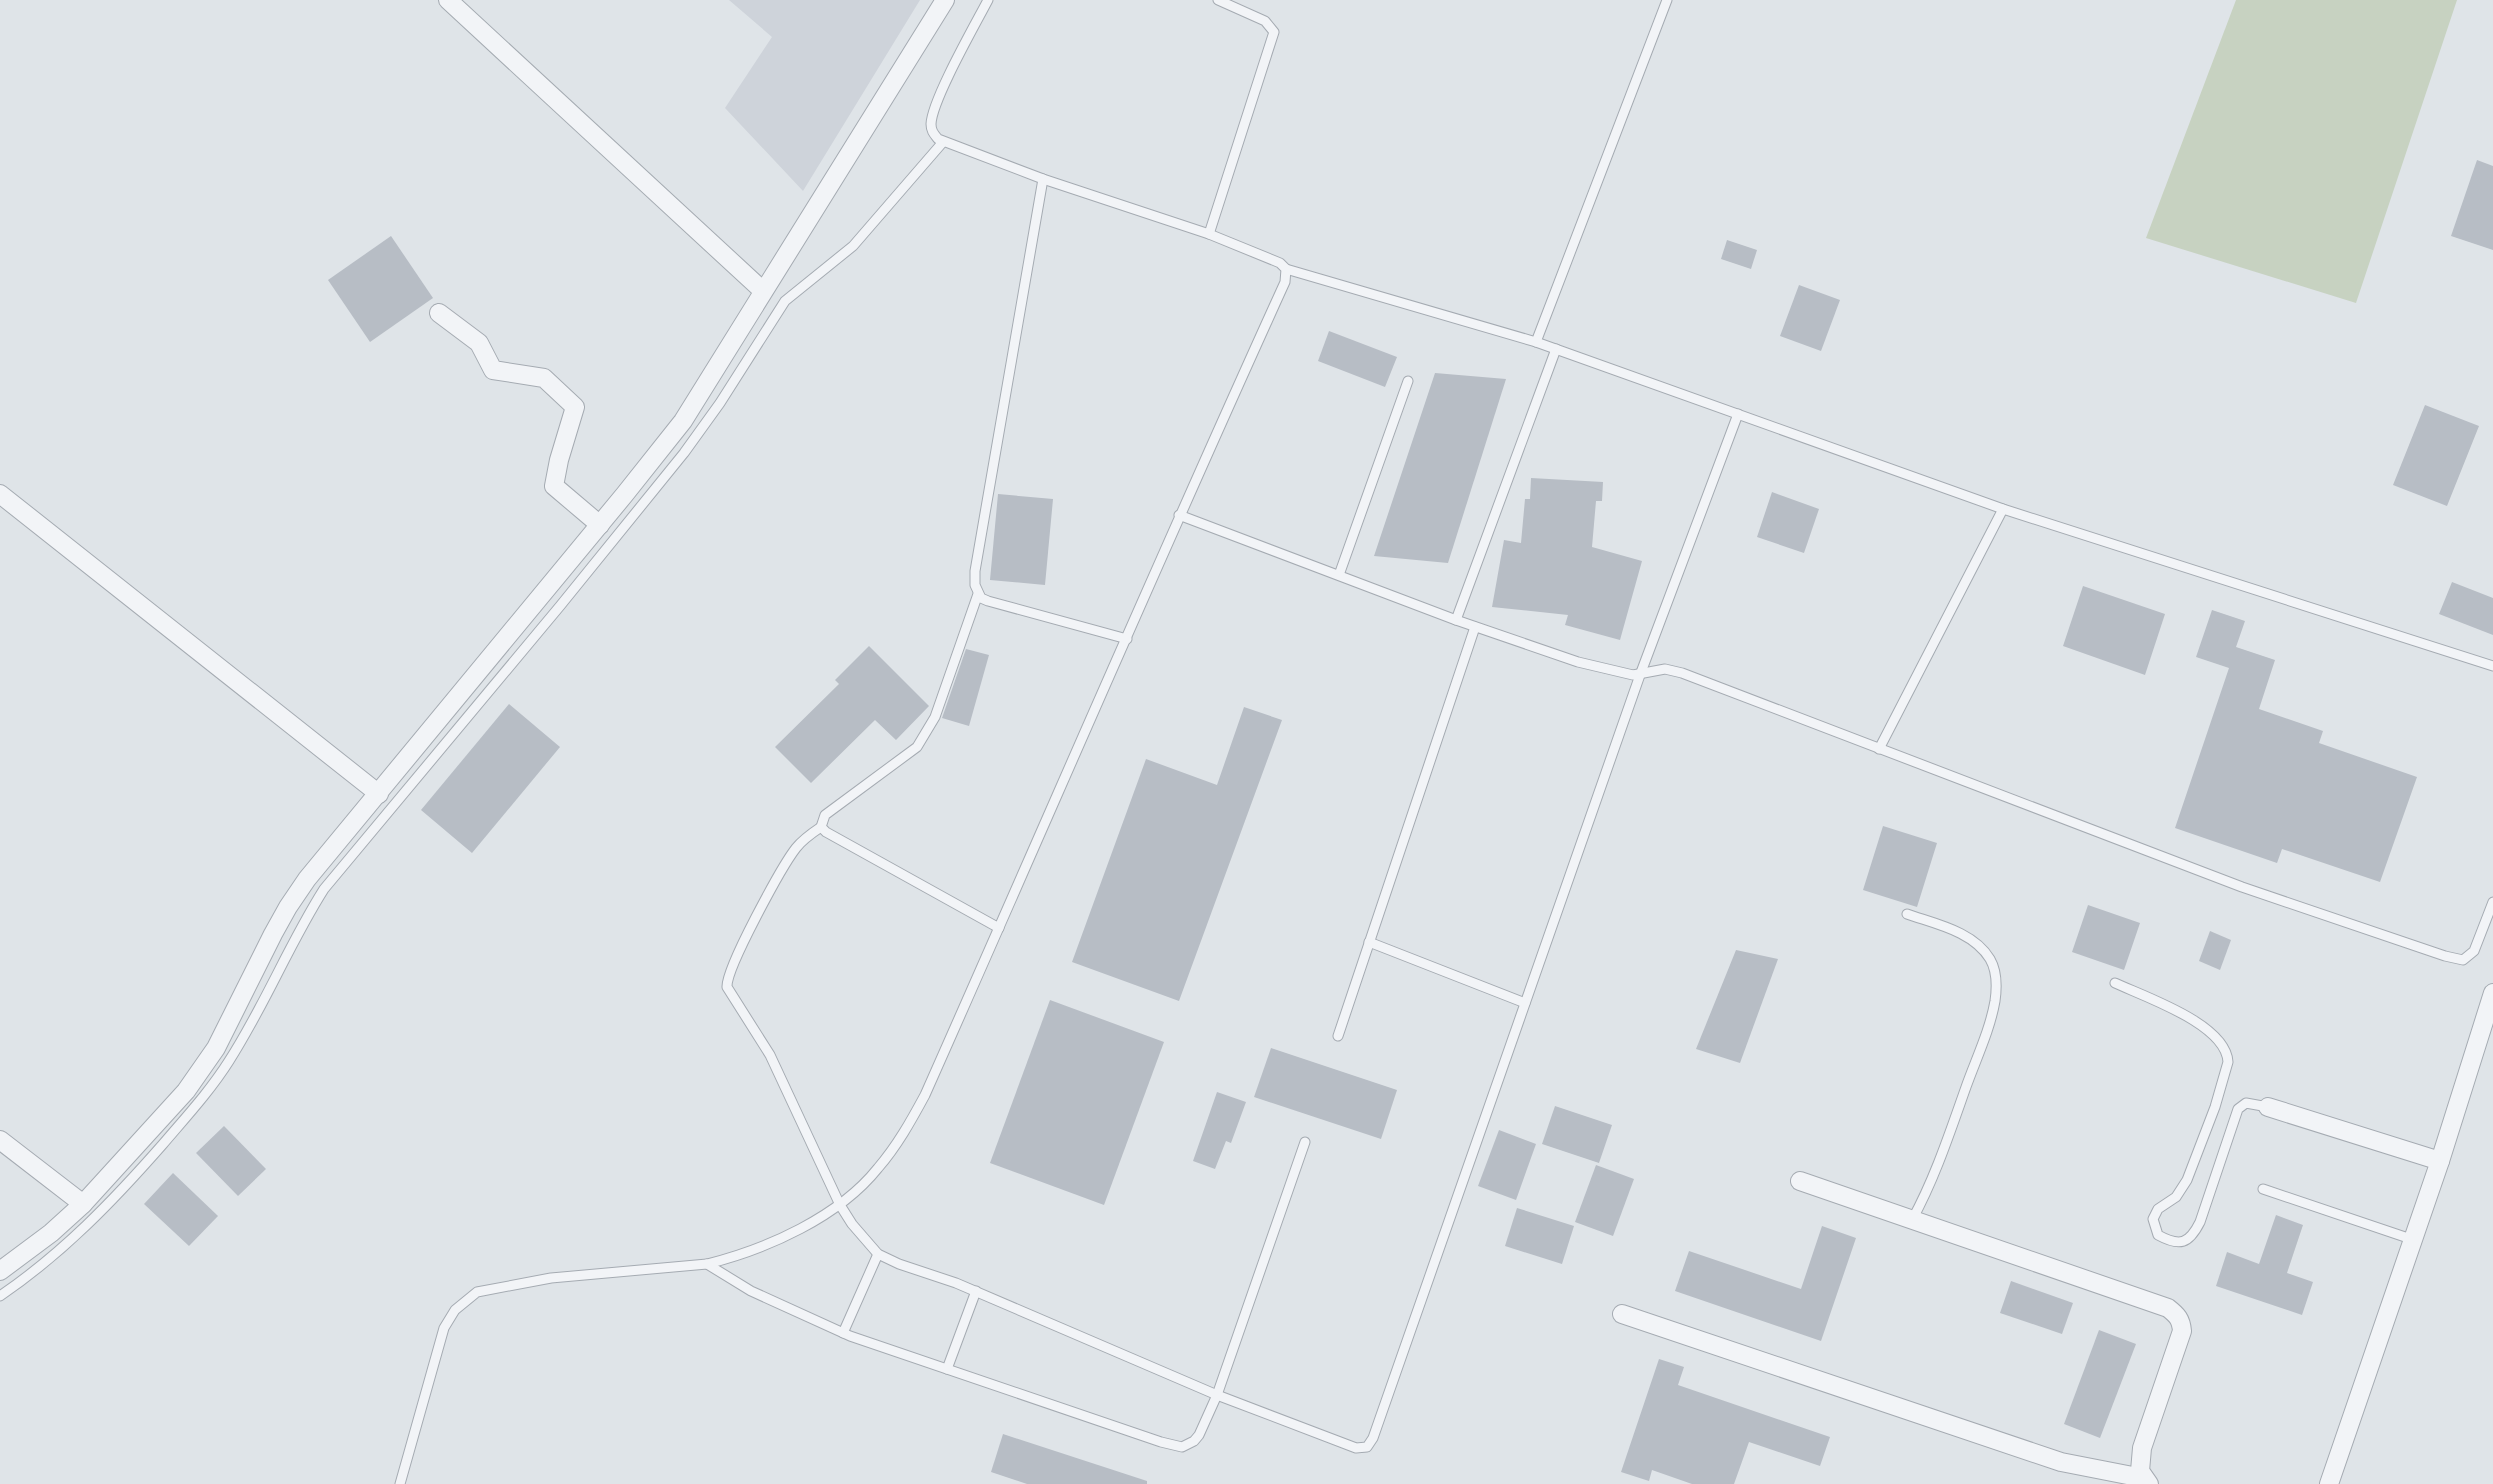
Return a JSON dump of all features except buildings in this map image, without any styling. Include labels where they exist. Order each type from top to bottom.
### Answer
[{"type":"street","points":[[448,0],[763,291]]},
{"type":"street","points":[[0,1271],[51,1233],[83,1204],[165,1116],[206,1064],[288,907],[307,879],[380,794],[683,421],[945,0]]},
{"type":"street","points":[[439,313],[479,343],[493,370],[544,378],[575,407],[554,486],[600,525]]},
{"type":"street","points":[[0,494],[380,794]]},
{"type":"street","points":[[2329,1484],[2441,1161],[2493,993]]},
{"type":"street","points":[[2268,1107],[2441,1161]]},
{"type":"street","points":[[0,1140],[83,1204]]},
{"type":"street","points":[[1800,1181],[2168,1308],[2177,1315],[2182,1331],[2141,1448],[2139,1464],[2146,1481]]},
{"type":"street","points":[[1622,1314],[2061,1462],[2146,1481]]},
{"type":"lane","points":[[988,0],[933,113],[933,132],[943,142],[1209,234],[1280,263],[1286,269],[1536,342],[2003,509],[2493,666]]},
{"type":"lane","points":[[1209,234],[1275,32],[1265,21],[1218,0]]},
{"type":"lane","points":[[1536,342],[1667,0]]},
{"type":"lane","points":[[0,1296],[38,1270],[99,1215],[195,1107],[229,1061],[324,889],[684,453],[720,403],[785,301],[853,246],[943,142]]},
{"type":"lane","points":[[1043,178],[975,571],[975,585],[981,598],[988,601],[1127,639]]},
{"type":"lane","points":[[400,1484],[443,1328],[455,1310],[468,1298],[477,1292],[541,1280],[707,1264],[736,1256],[779,1239],[840,1205],[877,1170],[904,1133],[925,1096],[1179,515],[1285,282],[1286,269]]},
{"type":"lane","points":[[1456,620],[1556,349]]},
{"type":"lane","points":[[1339,575],[1408,382]]},
{"type":"lane","points":[[978,594],[935,717],[924,739],[825,815],[821,827],[806,838],[792,854],[736,955],[726,981],[730,995],[770,1055],[840,1205],[865,1241],[878,1254],[976,1291],[1217,1395],[1356,1448],[1367,1447],[1373,1438],[1640,675],[1738,414]]},
{"type":"lane","points":[[1879,749],[2003,509]]},
{"type":"lane","points":[[1179,515],[1456,620],[1578,662],[1622,674],[1640,675],[1669,669],[2242,887],[2458,959],[2467,958],[2474,951],[2493,902]]},
{"type":"lane","points":[[1338,1036],[1475,627]]},
{"type":"lane","points":[[821,827],[999,928]]},
{"type":"lane","points":[[1907,914],[1952,930],[1971,940],[1989,958],[1996,983],[1995,999],[1984,1039],[1924,1198],[1912,1220]]},
{"type":"lane","points":[[1369,942],[1525,1003]]},
{"type":"lane","points":[[2115,983],[2196,1021],[2218,1039],[2227,1054],[2228,1062],[2214,1107],[2187,1180],[2176,1197],[2158,1209],[2153,1219],[2158,1235],[2177,1242],[2193,1236],[2238,1109],[2246,1103],[2268,1107]]},
{"type":"lane","points":[[707,1264],[751,1290],[843,1333],[1178,1447],[1188,1446],[1199,1436],[1217,1395],[1305,1142]]},
{"type":"lane","points":[[2263,1189],[2414,1240]]},
{"type":"lane","points":[[843,1333],[878,1254]]},
{"type":"lane","points":[[947,1369],[976,1291]]},
{"type":"shaded area","points":[[729,0],[920,0],[803,191],[725,108],[772,37]]},
{"type":"green space","points":[[2236,0],[2457,0],[2356,303],[2146,238]]}]
